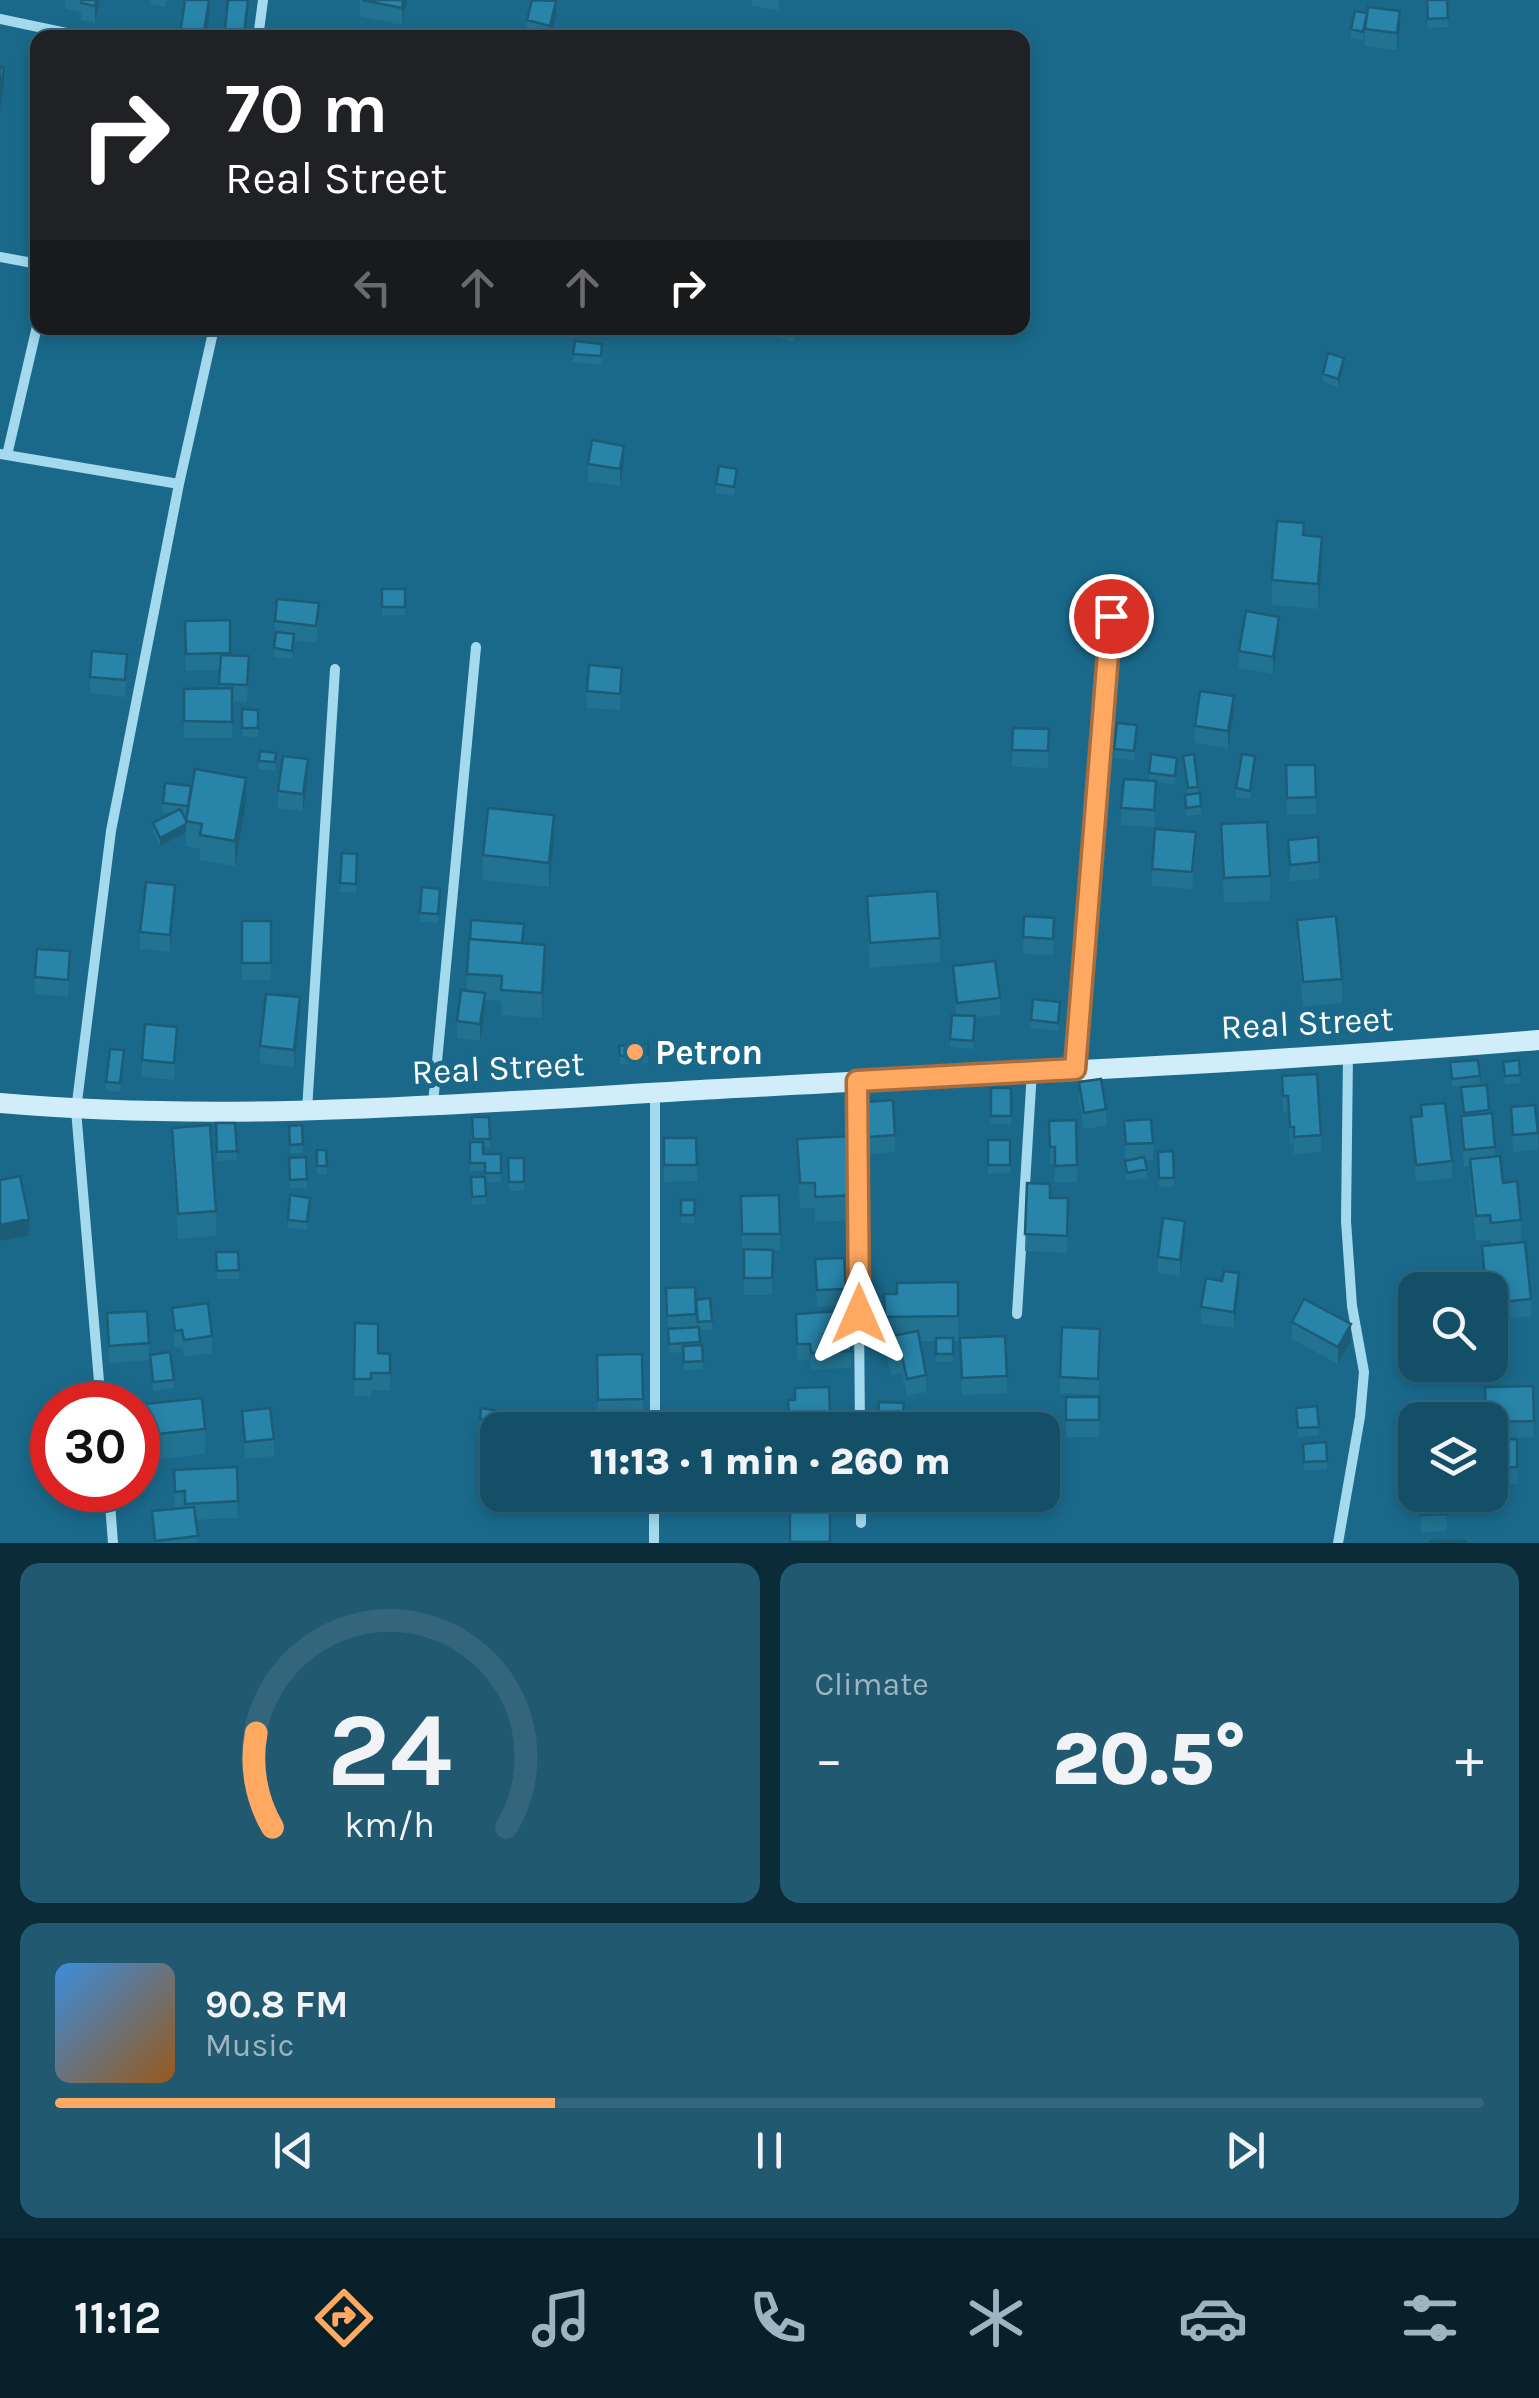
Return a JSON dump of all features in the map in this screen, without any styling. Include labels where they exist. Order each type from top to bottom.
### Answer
[{"type":"main road","name":"Real Street","points":[[0,1103],[76,1110],[307,1110],[1348,1054],[1539,1040]]},
{"type":"street","points":[[259,30],[264,0]]},
{"type":"street","points":[[0,19],[52,30]]},
{"type":"street","points":[[0,257],[30,263]]},
{"type":"street","points":[[35,335],[3,455],[179,484]]},
{"type":"street","points":[[99,1382],[76,1110],[111,831],[212,335]]},
{"type":"street","points":[[1075,1069],[1111,616]]},
{"type":"street","points":[[433,1104],[476,647]]},
{"type":"street","points":[[307,1110],[335,670]]},
{"type":"street","points":[[1338,1543],[1364,1372],[1352,1306],[1346,1221],[1348,1054]]},
{"type":"street","points":[[1018,1314],[1032,1071]]},
{"type":"street","points":[[857,1081],[860,1412]]},
{"type":"street","points":[[655,1412],[656,1092]]},
{"type":"street","points":[[110,1512],[113,1543]]},
{"type":"street","points":[[654,1512],[654,1543]]},
{"type":"street","points":[[861,1512],[861,1523]]},
{"type":"building","points":[[96,0],[95,6],[81,3]]},
{"type":"building","points":[[185,0],[209,0],[204,30],[181,30]]},
{"type":"building","points":[[228,0],[248,0],[244,30],[225,29]]},
{"type":"building","points":[[362,0],[403,0],[402,8]]},
{"type":"building","points":[[532,0],[556,1],[550,26],[527,20]]},
{"type":"building","points":[[1427,0],[1447,0],[1448,18],[1428,19]]},
{"type":"building","points":[[1368,7],[1400,11],[1397,33],[1365,29]]},
{"type":"building","points":[[1355,11],[1367,13],[1363,32],[1351,29]]},
{"type":"building","points":[[575,341],[602,344],[601,356],[573,354]]},
{"type":"building","points":[[1328,353],[1344,358],[1338,379],[1323,374]]},
{"type":"building","points":[[592,440],[624,446],[620,469],[588,464]]},
{"type":"building","points":[[719,466],[737,469],[734,487],[716,484]]},
{"type":"building","points":[[1277,521],[1304,523],[1303,535],[1322,537],[1318,584],[1272,580]]},
{"type":"building","points":[[382,589],[405,589],[405,607],[382,607]]},
{"type":"building","points":[[277,599],[319,603],[316,626],[275,621]]},
{"type":"building","points":[[1246,611],[1279,617],[1273,657],[1239,651]]},
{"type":"building","points":[[230,620],[230,653],[186,654],[185,621]]},
{"type":"building","points":[[276,632],[294,634],[292,651],[274,648]]},
{"type":"building","points":[[92,651],[127,654],[125,680],[90,677]]},
{"type":"building","points":[[221,655],[249,656],[247,685],[219,684]]},
{"type":"building","points":[[589,665],[622,668],[620,694],[587,691]]},
{"type":"building","points":[[232,688],[232,722],[184,721],[184,689]]},
{"type":"building","points":[[1200,691],[1234,696],[1228,731],[1195,726]]},
{"type":"building","points":[[242,709],[258,710],[258,728],[242,728]]},
{"type":"building","points":[[1117,723],[1137,725],[1134,751],[1114,749]]},
{"type":"building","points":[[1013,728],[1049,729],[1048,751],[1012,750]]},
{"type":"building","points":[[260,751],[276,753],[275,762],[259,761]]},
{"type":"building","points":[[1151,754],[1177,758],[1175,776],[1149,773]]},
{"type":"building","points":[[1194,754],[1198,787],[1188,788],[1183,756]]},
{"type":"building","points":[[1242,754],[1255,756],[1250,791],[1236,788]]},
{"type":"building","points":[[283,756],[308,759],[303,794],[278,791]]},
{"type":"building","points":[[1286,765],[1315,765],[1316,797],[1287,798]]},
{"type":"building","points":[[195,769],[246,778],[235,841],[200,835],[202,824],[186,821]]},
{"type":"building","points":[[1124,779],[1156,781],[1154,810],[1121,808]]},
{"type":"building","points":[[165,783],[191,786],[188,806],[163,803]]},
{"type":"building","points":[[1200,793],[1201,806],[1186,808],[1185,795]]},
{"type":"building","points":[[488,808],[554,815],[549,863],[483,855]]},
{"type":"building","points":[[180,809],[186,824],[160,838],[153,823]]},
{"type":"building","points":[[1267,822],[1270,876],[1224,878],[1221,824]]},
{"type":"building","points":[[1155,829],[1196,832],[1192,872],[1152,869]]},
{"type":"building","points":[[1318,837],[1319,862],[1290,865],[1288,840]]},
{"type":"building","points":[[342,853],[357,854],[356,884],[340,883]]},
{"type":"building","points":[[146,882],[175,885],[170,935],[140,932]]},
{"type":"building","points":[[422,887],[440,889],[438,914],[420,913]]},
{"type":"building","points":[[937,891],[940,938],[870,943],[867,896]]},
{"type":"building","points":[[1024,916],[1054,918],[1053,939],[1023,937]]},
{"type":"building","points":[[1336,916],[1342,979],[1303,982],[1297,920]]},
{"type":"building","points":[[471,920],[524,924],[522,943],[470,939]]},
{"type":"building","points":[[242,921],[271,921],[271,963],[242,963]]},
{"type":"building","points":[[469,939],[545,945],[542,993],[501,990],[502,976],[467,974]]},
{"type":"building","points":[[37,949],[70,951],[68,980],[35,977]]},
{"type":"building","points":[[995,961],[1000,998],[957,1003],[953,966]]},
{"type":"building","points":[[461,990],[485,993],[480,1024],[457,1021]]},
{"type":"building","points":[[266,994],[300,997],[294,1050],[260,1046]]},
{"type":"building","points":[[1033,999],[1060,1002],[1058,1023],[1031,1020]]},
{"type":"building","points":[[952,1015],[975,1016],[973,1041],[950,1039]]},
{"type":"building","points":[[145,1024],[177,1027],[174,1063],[142,1060]]},
{"type":"building","points":[[648,1044],[648,1054],[620,1056],[619,1046]]},
{"type":"building","points":[[110,1049],[124,1050],[120,1083],[106,1082]]},
{"type":"building","points":[[1478,1060],[1480,1076],[1452,1079],[1450,1062]]},
{"type":"building","points":[[1519,1060],[1520,1075],[1505,1076],[1503,1062]]},
{"type":"building","points":[[1317,1074],[1321,1135],[1294,1137],[1282,1076]]},
{"type":"building","points":[[1101,1079],[1106,1109],[1084,1113],[1079,1082]]},
{"type":"building","points":[[1487,1085],[1489,1110],[1464,1113],[1461,1087]]},
{"type":"building","points":[[991,1088],[1011,1088],[1011,1116],[991,1116]]},
{"type":"building","points":[[893,1100],[895,1135],[869,1137],[866,1102]]},
{"type":"building","points":[[1445,1103],[1452,1161],[1416,1165],[1411,1117],[1422,1116],[1421,1105]]},
{"type":"building","points":[[1535,1105],[1538,1133],[1513,1135],[1511,1107]]},
{"type":"building","points":[[1492,1113],[1495,1147],[1464,1150],[1461,1116]]},
{"type":"building","points":[[472,1117],[489,1117],[490,1139],[473,1139]]},
{"type":"building","points":[[1151,1119],[1153,1143],[1126,1144],[1124,1121]]},
{"type":"building","points":[[1076,1120],[1077,1165],[1055,1166],[1049,1121]]},
{"type":"building","points":[[216,1123],[235,1123],[237,1151],[217,1152]]},
{"type":"building","points":[[210,1125],[216,1211],[178,1214],[172,1128]]},
{"type":"building","points":[[302,1125],[303,1144],[290,1145],[289,1126]]},
{"type":"building","points":[[853,1136],[856,1195],[815,1197],[815,1183],[800,1183],[797,1139]]},
{"type":"building","points":[[664,1138],[696,1138],[697,1165],[664,1165]]},
{"type":"building","points":[[988,1140],[1010,1140],[1010,1165],[988,1165]]},
{"type":"building","points":[[470,1142],[483,1142],[483,1154],[501,1154],[501,1173],[485,1173],[485,1163],[470,1163]]},
{"type":"building","points":[[317,1150],[326,1150],[327,1166],[317,1166]]},
{"type":"building","points":[[1173,1151],[1174,1178],[1159,1178],[1158,1152]]},
{"type":"building","points":[[1500,1156],[1503,1183],[1517,1181],[1521,1220],[1491,1223],[1490,1215],[1476,1216],[1470,1159]]},
{"type":"building","points":[[306,1157],[307,1179],[290,1180],[289,1158]]},
{"type":"building","points":[[1144,1157],[1147,1169],[1127,1173],[1125,1161]]},
{"type":"building","points":[[508,1158],[524,1158],[524,1182],[509,1182]]},
{"type":"building","points":[[20,1176],[29,1219],[0,1225],[0,1180]]},
{"type":"building","points":[[471,1177],[485,1177],[486,1196],[472,1197]]},
{"type":"building","points":[[1027,1183],[1050,1184],[1050,1198],[1068,1198],[1067,1236],[1025,1234]]},
{"type":"building","points":[[290,1195],[310,1198],[307,1222],[288,1220]]},
{"type":"building","points":[[779,1195],[780,1234],[742,1234],[741,1196]]},
{"type":"building","points":[[681,1200],[695,1200],[694,1215],[681,1215]]},
{"type":"building","points":[[1163,1218],[1185,1221],[1180,1260],[1158,1257]]},
{"type":"building","points":[[1525,1242],[1531,1299],[1508,1301],[1508,1272],[1484,1272],[1482,1246]]},
{"type":"building","points":[[744,1249],[773,1250],[772,1278],[744,1278]]},
{"type":"building","points":[[216,1252],[238,1252],[239,1270],[217,1271]]},
{"type":"building","points":[[844,1258],[846,1289],[817,1290],[815,1259]]},
{"type":"building","points":[[1224,1271],[1239,1273],[1234,1312],[1201,1307],[1206,1278],[1222,1281]]},
{"type":"building","points":[[958,1282],[958,1316],[885,1317],[884,1294],[897,1294],[897,1283]]},
{"type":"building","points":[[695,1287],[696,1314],[667,1316],[666,1288]]},
{"type":"building","points":[[710,1298],[712,1321],[698,1322],[696,1300]]},
{"type":"building","points":[[1304,1299],[1351,1324],[1338,1347],[1292,1322]]},
{"type":"building","points":[[208,1303],[212,1336],[184,1340],[182,1330],[175,1331],[172,1308]]},
{"type":"building","points":[[147,1311],[149,1343],[109,1346],[107,1313]]},
{"type":"building","points":[[841,1311],[842,1330],[850,1329],[851,1351],[811,1353],[810,1344],[797,1344],[796,1314]]},
{"type":"building","points":[[355,1323],[378,1324],[378,1353],[390,1354],[390,1373],[371,1373],[371,1379],[354,1379]]},
{"type":"building","points":[[699,1327],[700,1342],[669,1344],[668,1329]]},
{"type":"building","points":[[1062,1327],[1100,1329],[1098,1379],[1060,1377]]},
{"type":"building","points":[[918,1331],[926,1375],[907,1379],[902,1356],[891,1358],[887,1337]]},
{"type":"building","points":[[1005,1336],[1007,1376],[962,1378],[960,1338]]},
{"type":"building","points":[[936,1338],[953,1338],[953,1354],[936,1354]]},
{"type":"building","points":[[702,1345],[703,1361],[684,1362],[683,1346]]},
{"type":"building","points":[[170,1352],[174,1380],[153,1382],[150,1355]]},
{"type":"building","points":[[642,1354],[643,1399],[598,1400],[597,1355]]},
{"type":"building","points":[[1533,1386],[1534,1421],[1508,1422],[1508,1402],[1485,1402],[1485,1387]]},
{"type":"building","points":[[829,1387],[830,1412],[789,1412],[788,1400],[795,1400],[795,1388]]},
{"type":"building","points":[[1066,1397],[1099,1397],[1099,1420],[1066,1420]]},
{"type":"building","points":[[202,1398],[205,1429],[160,1434],[160,1402]]},
{"type":"building","points":[[879,1402],[904,1403],[903,1412],[878,1412]]},
{"type":"building","points":[[1317,1406],[1319,1427],[1298,1428],[1296,1408]]},
{"type":"building","points":[[270,1408],[274,1439],[245,1442],[242,1411]]},
{"type":"building","points":[[1508,1439],[1517,1439],[1517,1467],[1508,1467]]},
{"type":"building","points":[[1326,1442],[1327,1461],[1304,1462],[1303,1444]]},
{"type":"building","points":[[237,1467],[238,1501],[185,1504],[185,1491],[175,1492],[174,1470]]},
{"type":"building","points":[[194,1507],[198,1536],[155,1541],[152,1512]]},
{"type":"building","points":[[790,1512],[830,1512],[830,1542],[790,1542]]},
{"type":"building","points":[[1421,1512],[1447,1512],[1447,1514]]},
{"type":"building","points":[[1465,1541],[1465,1543],[1431,1543]]},
{"type":"place","name":"Petron","points":[[635,1052]]},
{"type":"route","points":[[859,1314],[857,1081],[1075,1069],[1111,616]]}]
